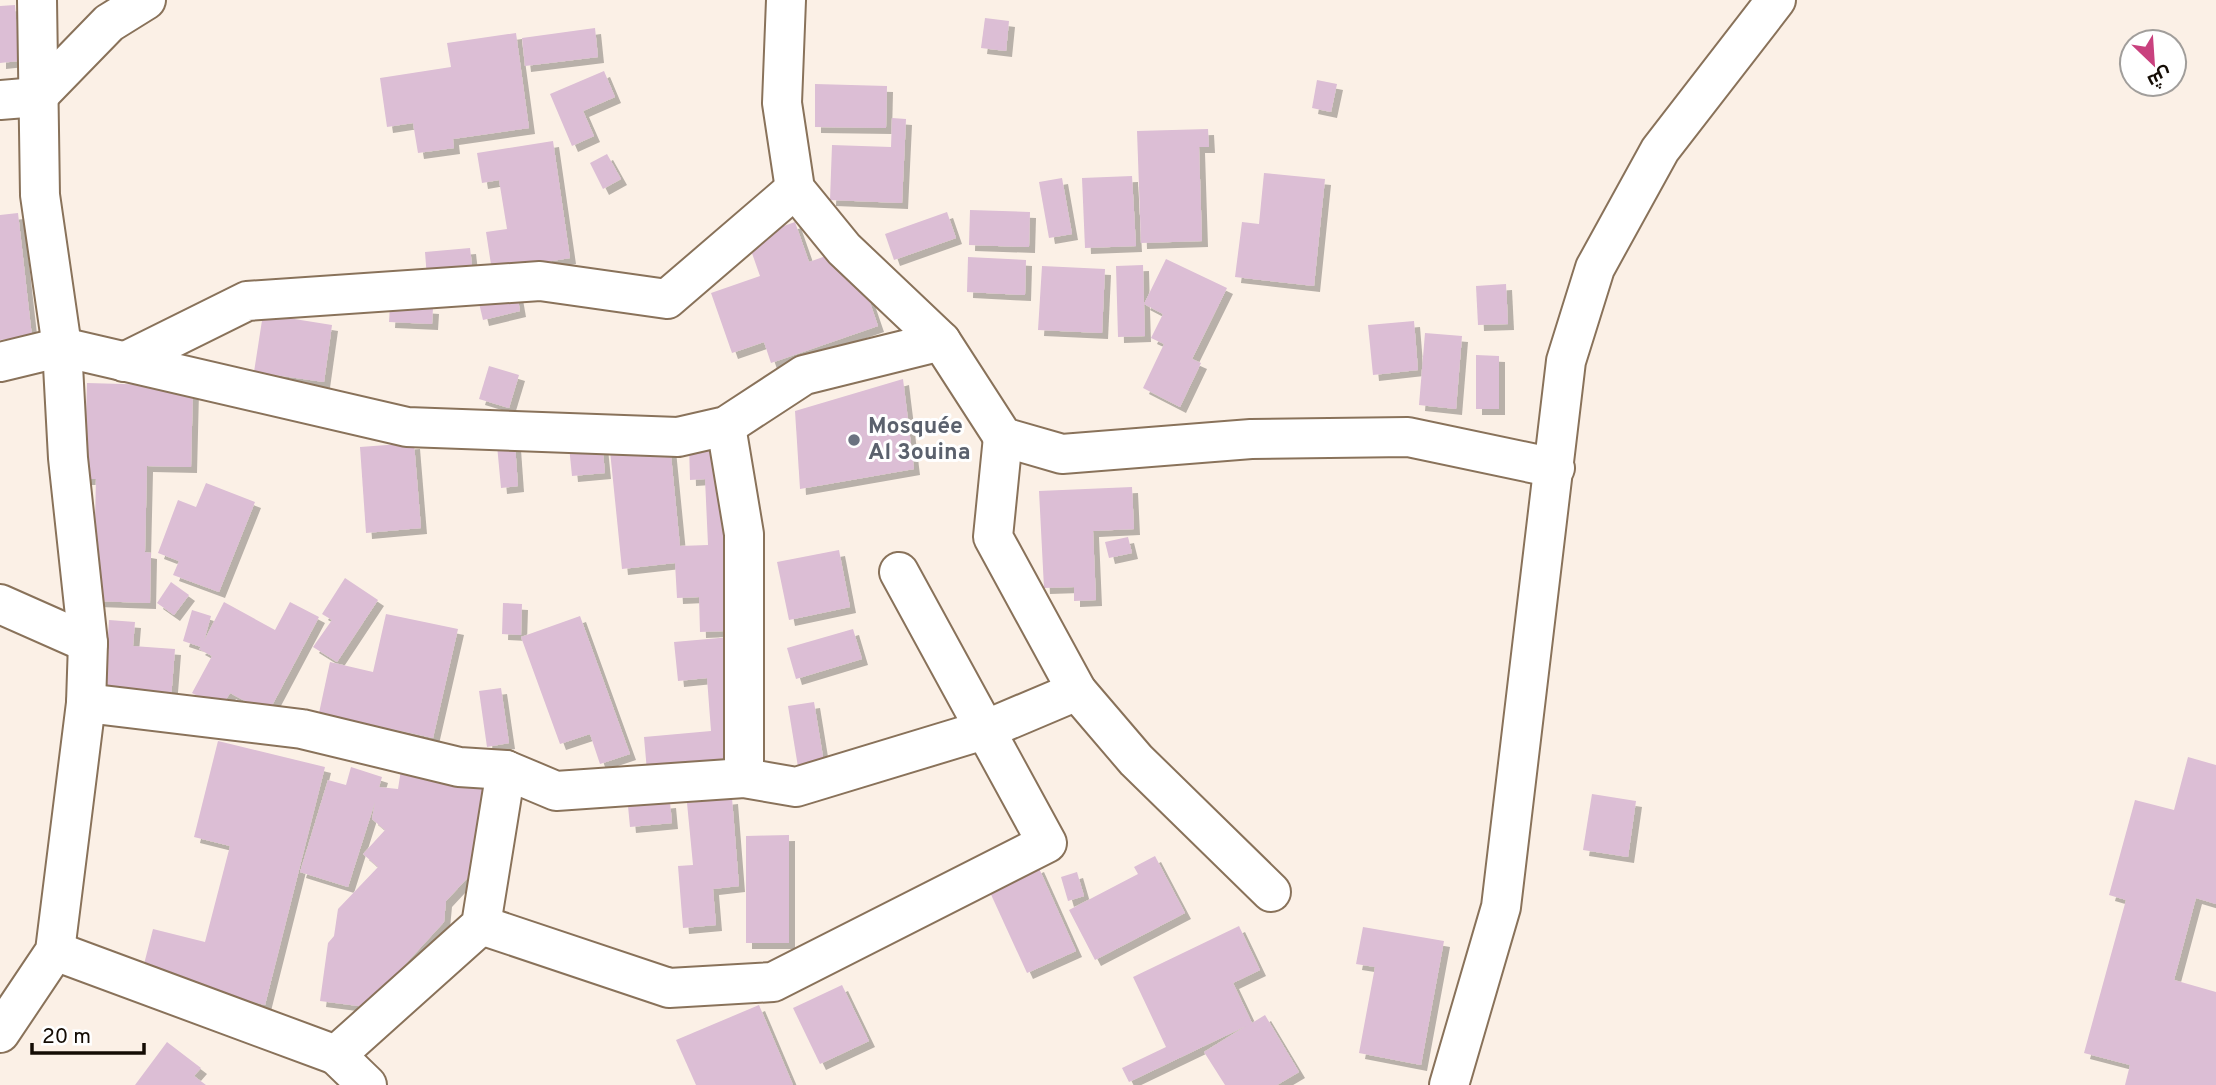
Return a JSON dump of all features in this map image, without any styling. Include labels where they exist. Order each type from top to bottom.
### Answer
[{"type":"street","points":[[0,1033],[55,951],[86,703],[88,643],[68,458],[62,347],[40,195],[18,99],[37,0]]},
{"type":"street","points":[[18,99],[56,0]]},
{"type":"street","points":[[18,99],[109,23],[146,0]]},
{"type":"street","points":[[786,0],[782,103],[794,189],[844,250],[941,341],[1003,437],[993,537],[1077,691],[1136,760],[1271,892]]},
{"type":"street","points":[[1449,1085],[1501,907],[1566,360],[1595,268],[1660,150],[1776,0]]},
{"type":"street","points":[[124,362],[247,302],[540,281],[667,299],[794,189]]},
{"type":"street","points":[[0,362],[62,347],[407,427],[678,437],[726,426],[804,375],[941,341]]},
{"type":"street","points":[[726,426],[744,534],[744,778]]},
{"type":"street","points":[[1003,437],[1062,454],[1251,439],[1408,437],[1555,468]]},
{"type":"street","points":[[481,925],[669,988],[773,982],[1047,844],[987,729],[899,572]]},
{"type":"street","points":[[0,604],[88,643]]},
{"type":"street","points":[[86,703],[302,729],[459,767],[506,770],[556,791],[744,778],[796,787],[987,729],[1077,691]]},
{"type":"street","points":[[336,1055],[481,925],[506,770]]},
{"type":"street","points":[[55,951],[336,1055],[367,1085]]},
{"type":"building","points":[[15,5],[19,61],[0,63],[0,6]]},
{"type":"building","points":[[985,18],[1009,21],[1006,51],[981,48]]},
{"type":"building","points":[[595,28],[598,57],[525,66],[522,38]]},
{"type":"building","points":[[516,33],[529,128],[453,139],[454,148],[418,153],[413,123],[387,127],[380,78],[451,67],[447,43]]},
{"type":"building","points":[[604,71],[615,97],[583,111],[594,136],[572,146],[550,94]]},
{"type":"building","points":[[1317,80],[1337,84],[1331,112],[1312,108]]},
{"type":"building","points":[[815,84],[887,86],[886,128],[815,127]]},
{"type":"building","points":[[892,118],[906,119],[902,203],[830,200],[832,145],[891,147]]},
{"type":"building","points":[[1208,129],[1209,147],[1199,147],[1202,241],[1141,243],[1137,131]]},
{"type":"building","points":[[553,141],[570,258],[492,271],[486,232],[507,229],[499,180],[482,183],[477,153]]},
{"type":"building","points":[[607,154],[621,179],[603,189],[590,163]]},
{"type":"building","points":[[1264,173],[1325,179],[1314,286],[1235,277],[1242,222],[1259,224]]},
{"type":"building","points":[[1132,176],[1136,246],[1085,248],[1082,178]]},
{"type":"building","points":[[1062,178],[1072,234],[1049,238],[1039,182]]},
{"type":"building","points":[[970,210],[1030,212],[1029,247],[969,245]]},
{"type":"building","points":[[947,212],[956,238],[894,260],[885,234]]},
{"type":"building","points":[[18,213],[32,337],[0,340],[0,215]]},
{"type":"building","points":[[795,222],[809,262],[851,247],[878,326],[771,363],[764,342],[732,353],[711,293],[760,276],[747,239]]},
{"type":"building","points":[[470,248],[473,274],[427,278],[425,252]]},
{"type":"building","points":[[968,257],[1026,260],[1025,295],[967,292]]},
{"type":"building","points":[[1166,259],[1227,288],[1192,359],[1201,363],[1180,407],[1143,388],[1164,344],[1151,338],[1163,314],[1144,304]]},
{"type":"building","points":[[1143,265],[1145,336],[1118,337],[1116,266]]},
{"type":"building","points":[[1042,266],[1105,269],[1102,333],[1038,330]]},
{"type":"building","points":[[1506,284],[1508,324],[1478,325],[1476,286]]},
{"type":"building","points":[[517,294],[520,311],[483,320],[479,303]]},
{"type":"building","points":[[390,305],[433,308],[432,324],[389,322]]},
{"type":"building","points":[[263,314],[332,325],[324,382],[254,372]]},
{"type":"building","points":[[1414,321],[1418,370],[1373,375],[1368,325]]},
{"type":"building","points":[[1425,333],[1462,336],[1456,409],[1419,405]]},
{"type":"building","points":[[1476,355],[1499,356],[1499,409],[1476,409]]},
{"type":"building","points":[[489,366],[519,375],[509,408],[479,399]]},
{"type":"building","name":"Mosquée Al 3ouina","points":[[903,379],[914,469],[800,489],[795,411]]},
{"type":"building","points":[[87,383],[193,386],[191,467],[147,466],[145,552],[151,553],[150,603],[93,601],[96,479],[84,479]]},
{"type":"building","points":[[414,443],[421,528],[366,533],[360,447]]},
{"type":"building","points":[[602,443],[605,473],[572,476],[569,446]]},
{"type":"building","points":[[740,443],[749,630],[700,632],[699,597],[677,598],[675,563],[622,569],[610,451],[670,445],[680,546],[708,545],[705,479],[690,480],[689,445]]},
{"type":"building","points":[[515,444],[518,486],[501,488],[497,445]]},
{"type":"building","points":[[206,483],[255,502],[219,592],[173,575],[179,561],[158,553],[178,500],[196,507]]},
{"type":"building","points":[[1132,487],[1134,529],[1093,531],[1096,600],[1074,601],[1074,587],[1044,588],[1039,491]]},
{"type":"building","points":[[1128,537],[1132,553],[1109,558],[1105,542]]},
{"type":"building","points":[[839,550],[850,607],[789,620],[777,562]]},
{"type":"building","points":[[345,578],[378,600],[337,662],[313,647],[332,620],[322,614]]},
{"type":"building","points":[[171,582],[189,595],[174,615],[157,603]]},
{"type":"building","points":[[224,602],[275,630],[290,602],[319,617],[268,713],[230,693],[221,708],[192,693],[212,656],[199,649],[201,647],[183,641],[192,610],[211,616],[204,641]]},
{"type":"building","points":[[503,603],[522,604],[521,635],[502,634]]},
{"type":"building","points":[[386,614],[458,629],[433,738],[319,713],[330,662],[373,672]]},
{"type":"building","points":[[580,616],[630,754],[600,764],[590,734],[560,744],[521,637]]},
{"type":"building","points":[[109,620],[135,622],[133,646],[175,649],[171,699],[104,695]]},
{"type":"building","points":[[853,629],[862,659],[796,679],[787,648]]},
{"type":"building","points":[[742,636],[753,762],[647,771],[644,737],[711,731],[707,678],[678,681],[674,642]]},
{"type":"building","points":[[501,688],[509,743],[487,747],[479,691]]},
{"type":"building","points":[[814,702],[825,769],[799,773],[788,706]]},
{"type":"building","points":[[218,741],[325,767],[265,1005],[142,972],[153,929],[205,942],[230,846],[194,837]]},
{"type":"building","points":[[403,757],[486,783],[473,872],[446,901],[444,922],[366,1007],[320,1001],[328,943],[334,936],[338,909],[378,867],[363,854],[385,830],[372,819],[375,802],[348,887],[300,872],[328,780],[346,785],[351,767],[382,777],[379,787],[398,789]]},
{"type":"building","points":[[2188,757],[2216,765],[2216,904],[2196,898],[2174,980],[2216,992],[2216,1085],[2125,1085],[2130,1065],[2084,1053],[2126,900],[2109,895],[2135,800],[2174,810]]},
{"type":"building","points":[[1592,794],[1636,801],[1628,857],[1583,850]]},
{"type":"building","points":[[732,798],[739,886],[713,889],[716,925],[683,928],[678,866],[693,865],[687,803]]},
{"type":"building","points":[[670,802],[672,823],[630,827],[628,806]]},
{"type":"building","points":[[789,835],[789,943],[746,943],[746,836]]},
{"type":"building","points":[[1155,856],[1185,913],[1095,960],[1069,910],[1138,874],[1134,867]]},
{"type":"building","points":[[1038,866],[1076,951],[1027,973],[988,888]]},
{"type":"building","points":[[1077,872],[1084,896],[1068,901],[1061,877]]},
{"type":"building","points":[[1239,926],[1260,970],[1233,983],[1252,1023],[1265,1015],[1299,1072],[1277,1085],[1225,1085],[1204,1052],[1246,1026],[1129,1082],[1122,1068],[1166,1047],[1133,977]]},
{"type":"building","points":[[1363,927],[1444,941],[1421,1065],[1359,1053],[1375,967],[1356,964]]},
{"type":"building","points":[[842,985],[869,1041],[820,1064],[793,1008]]},
{"type":"building","points":[[759,1005],[793,1085],[696,1085],[676,1040]]},
{"type":"building","points":[[167,1042],[201,1068],[194,1076],[206,1085],[135,1085]]},
{"type":"place","name":"Mosquée Al 3ouina","points":[[854,440]]}]
